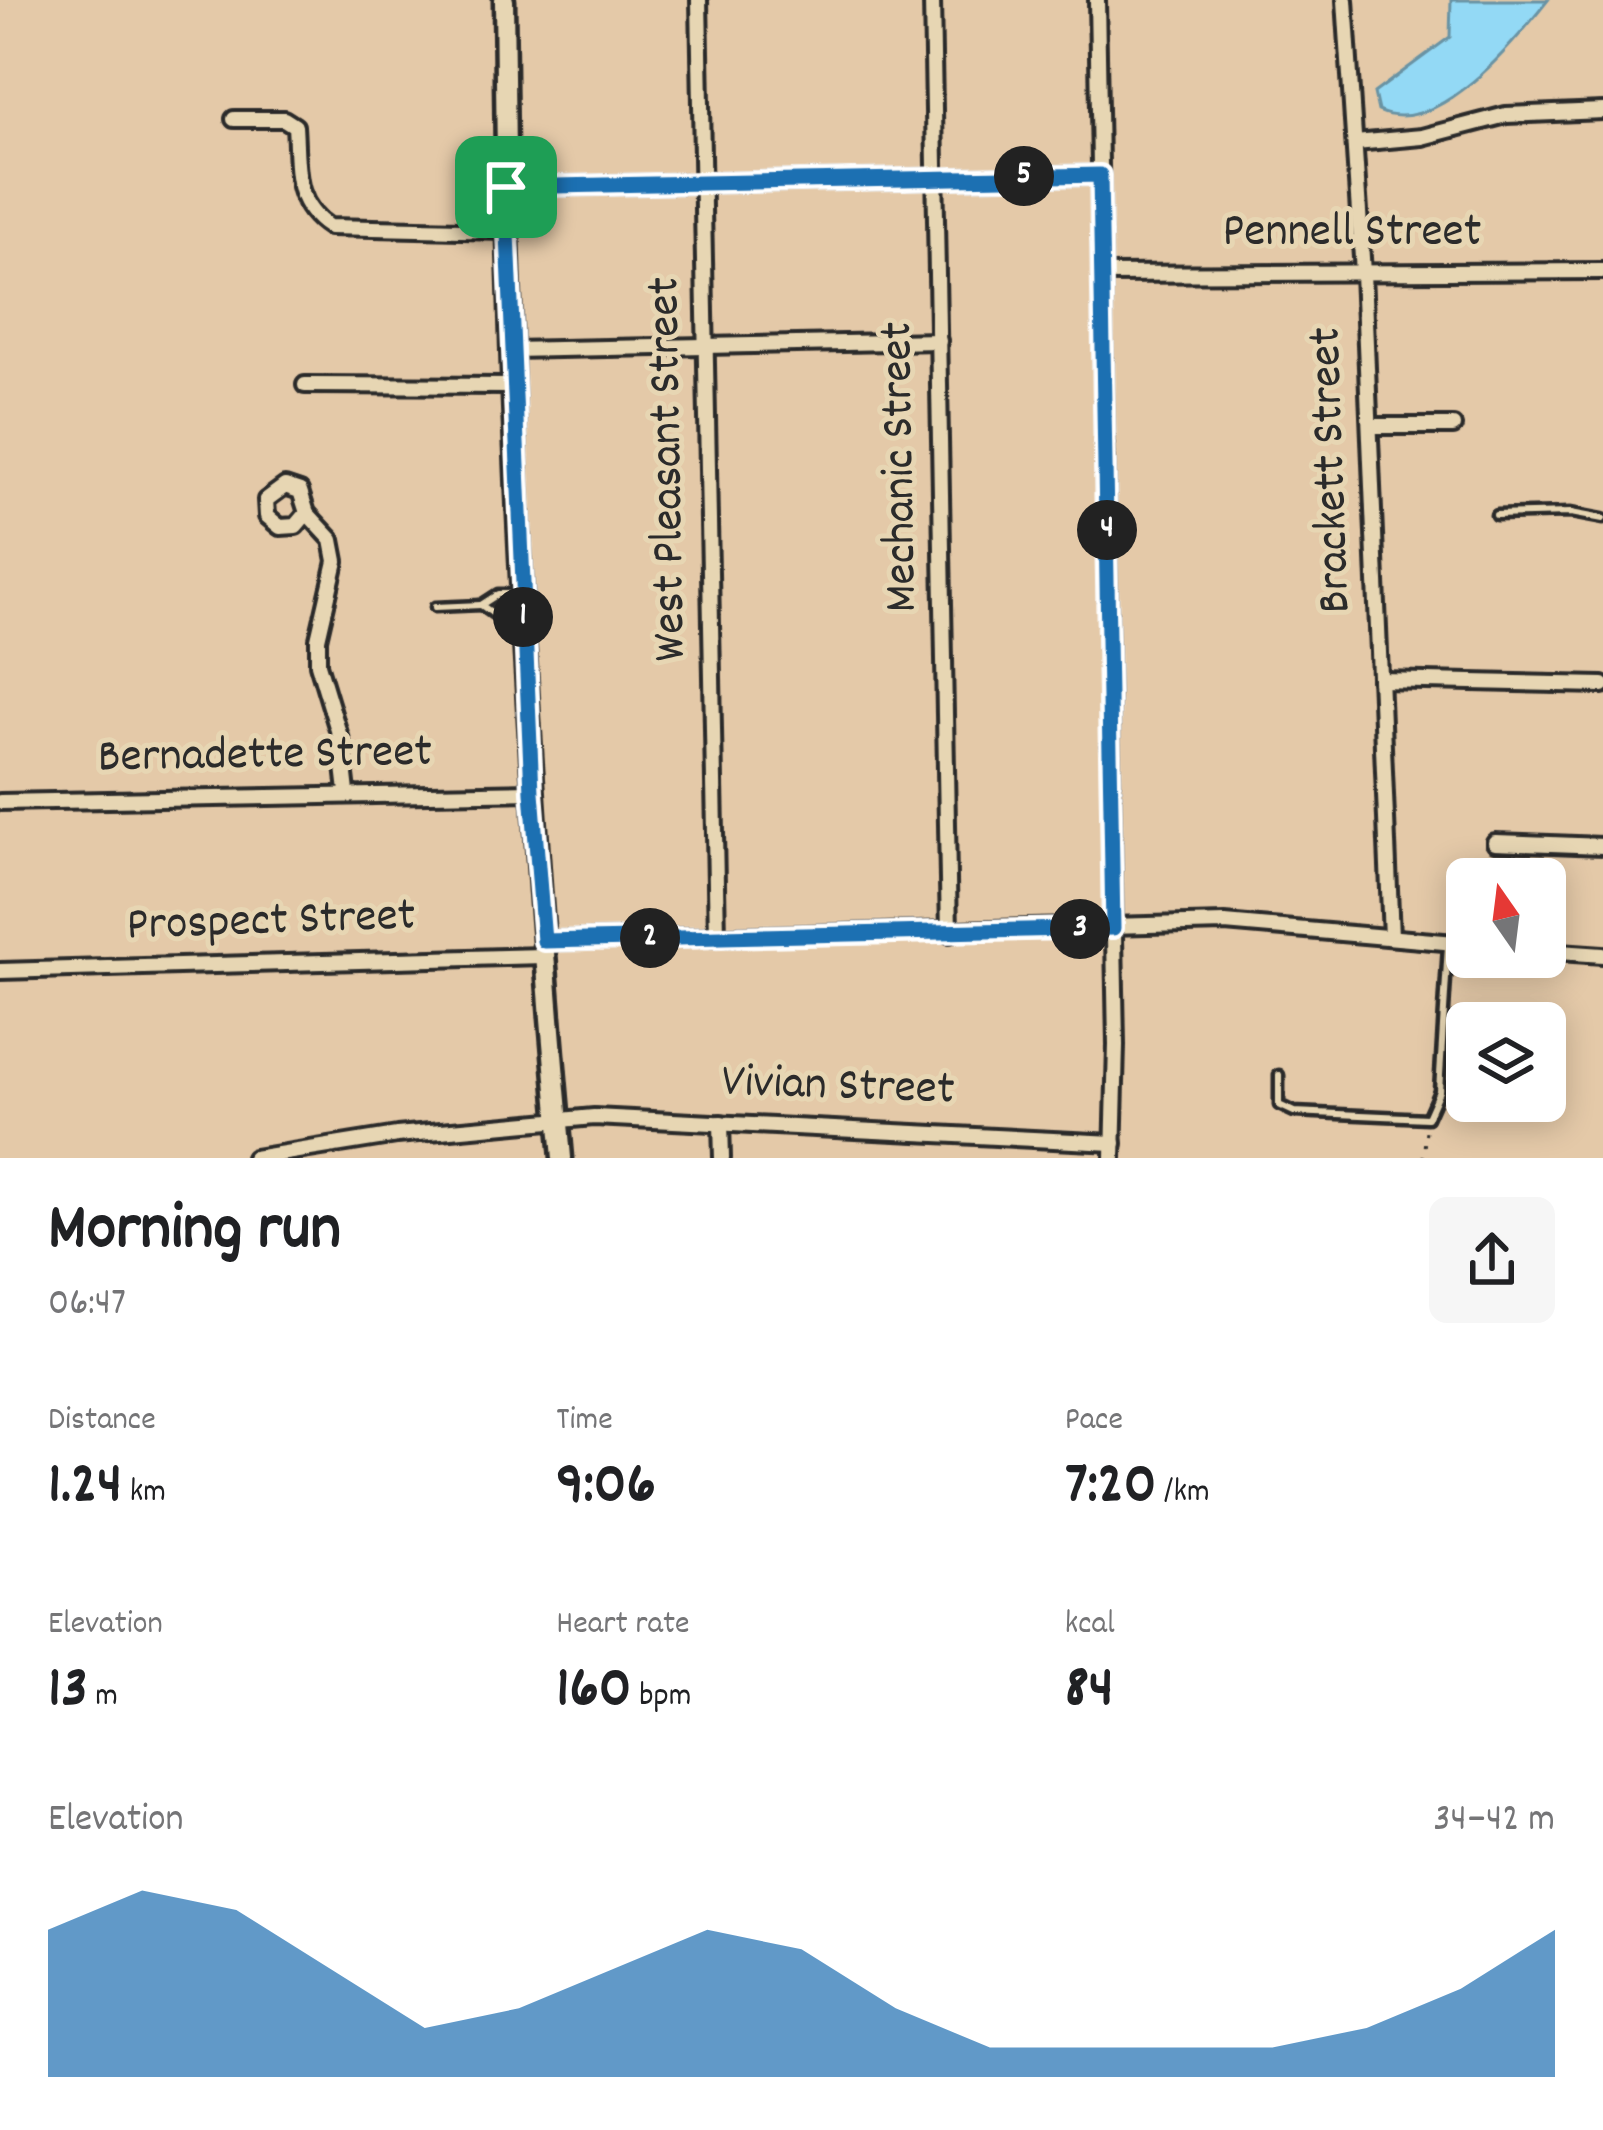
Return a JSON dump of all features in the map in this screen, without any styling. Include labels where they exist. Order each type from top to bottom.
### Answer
[{"type":"main road","points":[[504,0],[506,231],[532,792],[562,1158]]},
{"type":"street","name":"West Pleasant Street","points":[[699,0],[717,937]]},
{"type":"street","name":"Mechanic Street","points":[[932,0],[949,934]]},
{"type":"street","points":[[1097,0],[1113,1150]]},
{"type":"street","name":"Brackett Street","points":[[1346,0],[1364,273],[1391,937]]},
{"type":"street","points":[[1355,143],[1422,137],[1506,115],[1603,111]]},
{"type":"street","points":[[234,119],[284,119],[295,126],[300,200],[310,215],[329,226],[344,231],[506,231]]},
{"type":"street","points":[[506,187],[1100,175]]},
{"type":"street","name":"Pennell Street","points":[[1102,274],[1603,271]]},
{"type":"street","points":[[511,350],[939,341]]},
{"type":"street","points":[[304,386],[512,386]]},
{"type":"street","points":[[1370,426],[1453,426]]},
{"type":"street","points":[[307,513],[332,540],[337,561],[318,639],[318,664],[341,740],[347,792]]},
{"type":"street","points":[[1380,680],[1603,685]]},
{"type":"street","name":"Bernadette Street","points":[[0,802],[532,792]]},
{"type":"street","points":[[1495,842],[1603,846]]},
{"type":"street","name":"Prospect Street","points":[[0,971],[717,937],[1226,923],[1446,943]]},
{"type":"street","points":[[1566,953],[1603,956]]},
{"type":"street","name":"Vivian Street","points":[[254,1158],[398,1135],[559,1120],[721,1124],[1113,1150]]},
{"type":"street","points":[[721,1124],[722,1158]]},
{"type":"lane","points":[[1496,515],[1571,513],[1603,519]]},
{"type":"lane","points":[[434,607],[481,605],[498,594],[523,603]]},
{"type":"lane","points":[[481,605],[495,615],[523,603]]},
{"type":"lane","points":[[1280,1075],[1279,1105],[1294,1112],[1427,1118],[1439,1091],[1446,976]]},
{"type":"path","points":[[1423,1158],[1427,1118]]},
{"type":"water","points":[[1451,0],[1548,0],[1495,61],[1449,99],[1401,116],[1378,111],[1374,93],[1450,37]]},
{"type":"route","points":[[1100,175],[1113,928],[544,941],[532,792],[506,187],[1100,175]]}]
